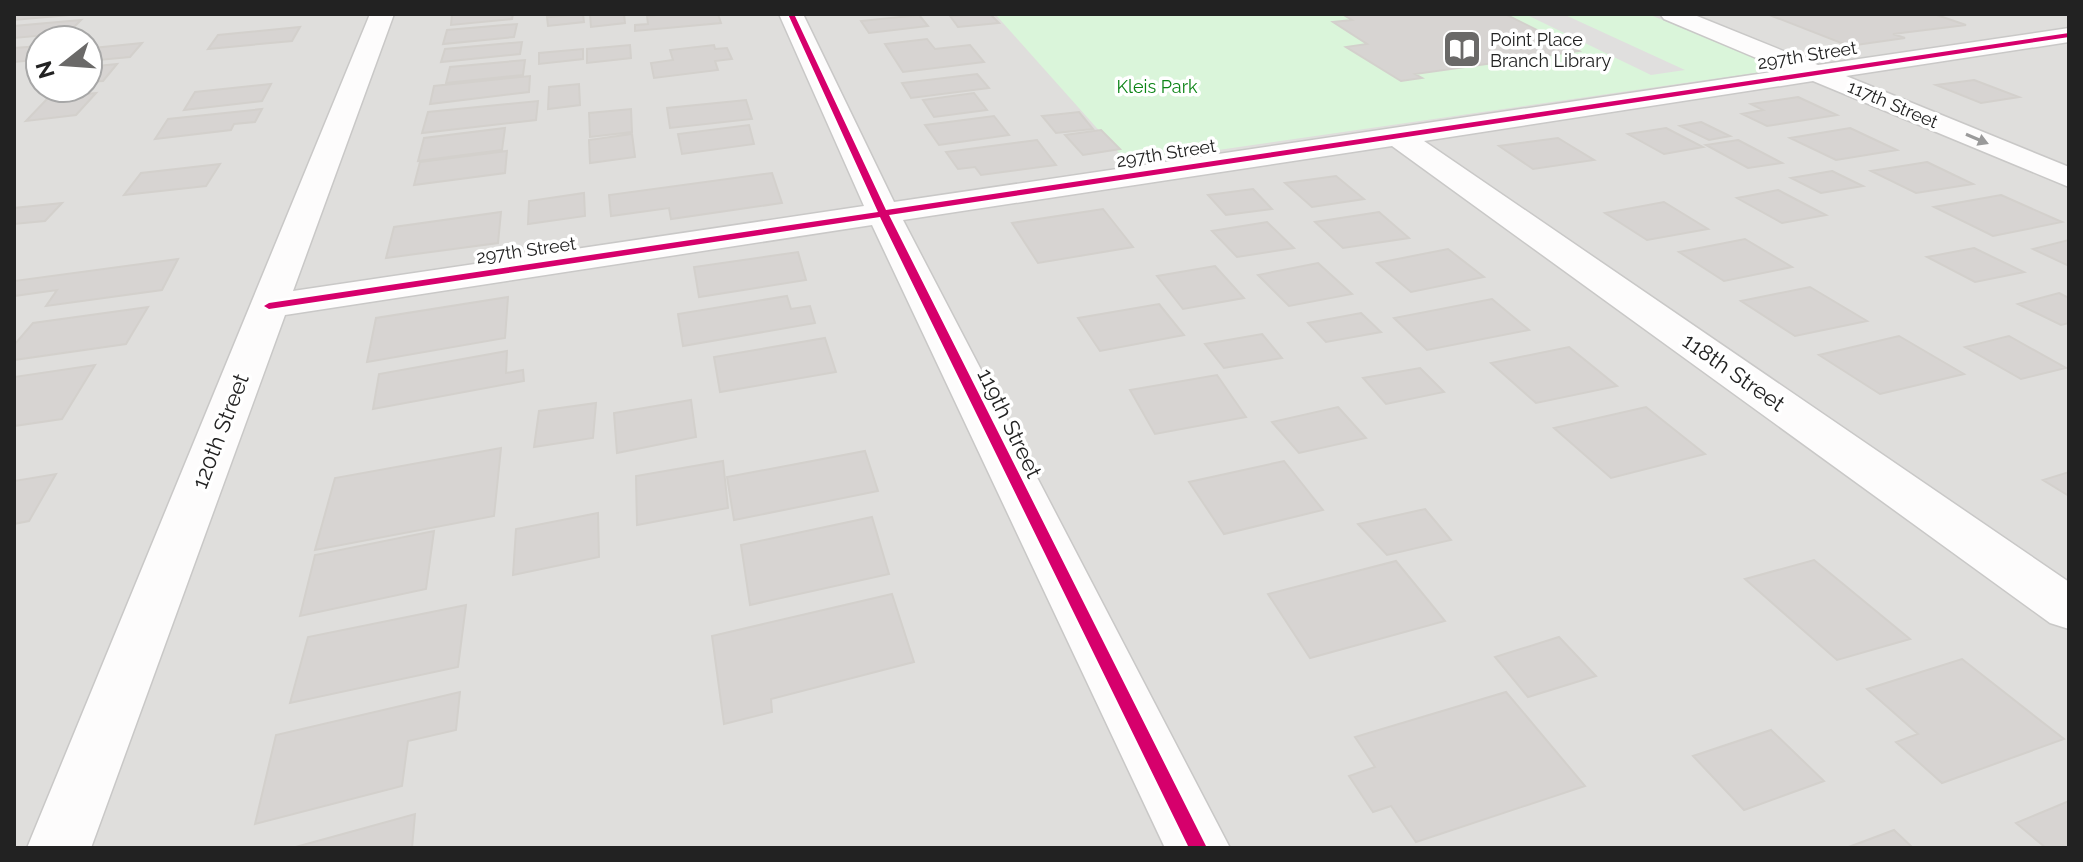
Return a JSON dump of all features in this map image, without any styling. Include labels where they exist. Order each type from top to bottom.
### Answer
[{"type":"street","name":"120th Street","points":[[59,848],[382,14]]},
{"type":"street","name":"119th Street","points":[[791,14],[884,215],[1198,848]]},
{"type":"street","name":"117th Street","points":[[1672,14],[2069,178]]},
{"type":"street","name":"297th Street","points":[[269,306],[2069,35]]},
{"type":"street","name":"118th Street","points":[[1398,136],[2069,609]]},
{"type":"shaded area","points":[[14,14],[2069,14],[2069,848],[14,848]]},
{"type":"shaded area","points":[[1525,14],[1563,14],[1685,70],[1651,75]]},
{"type":"green space","name":"Kleis Park","points":[[995,14],[1648,14],[1781,69],[1128,163]]},
{"type":"building","points":[[14,14],[81,14],[14,20]]},
{"type":"building","points":[[452,14],[513,14],[512,19],[451,25]]},
{"type":"building","points":[[583,14],[584,22],[548,26],[547,17]]},
{"type":"building","points":[[590,14],[624,14],[625,23],[591,27]]},
{"type":"building","points":[[718,14],[721,23],[635,31],[635,25],[648,24],[647,16]]},
{"type":"building","points":[[990,14],[999,23],[958,27],[950,16]]},
{"type":"building","name":"Point Place Branch Library","points":[[1342,14],[1505,14],[1579,51],[1415,74],[1422,78],[1401,81],[1346,47],[1367,44],[1333,22],[1352,20]]},
{"type":"building","points":[[1767,14],[1934,14],[1966,25],[1893,34],[1905,38],[1849,46]]},
{"type":"building","points":[[919,15],[928,26],[869,33],[861,21]]},
{"type":"building","points":[[81,20],[77,24],[36,24]]},
{"type":"building","points":[[517,24],[514,37],[443,44],[447,30]]},
{"type":"building","points":[[24,25],[24,37],[14,38],[14,26]]},
{"type":"building","points":[[300,27],[292,41],[208,49],[218,35]]},
{"type":"building","points":[[927,39],[935,49],[970,45],[984,62],[903,72],[885,44]]},
{"type":"building","points":[[522,42],[520,54],[441,62],[445,49]]},
{"type":"building","points":[[142,43],[130,57],[104,59],[104,47]]},
{"type":"building","points":[[630,45],[631,58],[587,63],[587,49]]},
{"type":"building","points":[[714,45],[715,49],[727,48],[732,59],[715,61],[718,70],[654,78],[651,63],[673,60],[670,50]]},
{"type":"building","points":[[24,47],[24,61],[14,62],[14,48]]},
{"type":"building","points":[[583,49],[583,59],[539,64],[539,53]]},
{"type":"building","points":[[525,60],[523,75],[446,83],[450,67]]},
{"type":"building","points":[[117,64],[104,80],[104,65]]},
{"type":"building","points":[[977,74],[989,88],[911,98],[902,83]]},
{"type":"building","points":[[530,76],[529,92],[430,104],[434,86]]},
{"type":"building","points":[[1974,80],[2019,97],[1981,103],[1936,85]]},
{"type":"building","points":[[271,84],[262,101],[184,110],[195,92]]},
{"type":"building","points":[[579,84],[580,105],[548,109],[549,87]]},
{"type":"building","points":[[974,93],[987,110],[934,117],[923,100]]},
{"type":"building","points":[[1798,97],[1837,115],[1767,126],[1742,114],[1763,110],[1751,104]]},
{"type":"building","points":[[746,100],[752,119],[670,128],[667,108]]},
{"type":"building","points":[[538,101],[536,120],[422,133],[428,112]]},
{"type":"building","points":[[42,104],[86,104],[76,115],[26,121]]},
{"type":"building","points":[[262,109],[255,122],[234,124],[231,130],[155,139],[168,119]]},
{"type":"building","points":[[631,109],[632,132],[590,137],[589,113]]},
{"type":"building","points":[[1079,112],[1093,129],[1056,133],[1042,116]]},
{"type":"building","points":[[994,116],[1009,135],[939,145],[925,125]]},
{"type":"building","points":[[1701,122],[1730,136],[1709,140],[1680,126]]},
{"type":"building","points":[[749,125],[754,144],[682,154],[678,134]]},
{"type":"building","points":[[505,128],[502,150],[418,161],[424,138]]},
{"type":"building","points":[[1666,128],[1703,147],[1664,154],[1628,134]]},
{"type":"building","points":[[1850,128],[1897,150],[1836,160],[1790,138]]},
{"type":"building","points":[[1101,130],[1120,149],[1083,155],[1065,135]]},
{"type":"building","points":[[632,134],[635,157],[590,163],[589,140]]},
{"type":"building","points":[[1558,138],[1594,160],[1533,169],[1499,146]]},
{"type":"building","points":[[1037,140],[1056,165],[981,175],[975,167],[958,169],[946,152]]},
{"type":"building","points":[[1738,140],[1782,163],[1748,168],[1706,145]]},
{"type":"building","points":[[507,151],[505,173],[414,185],[420,162]]},
{"type":"building","points":[[1927,162],[1973,184],[1916,193],[1871,171]]},
{"type":"building","points":[[220,164],[206,186],[124,195],[141,173]]},
{"type":"building","points":[[1832,171],[1863,186],[1821,193],[1791,178]]},
{"type":"building","points":[[772,173],[782,203],[671,219],[669,208],[611,216],[609,195]]},
{"type":"building","points":[[1336,176],[1364,199],[1312,207],[1285,183]]},
{"type":"building","points":[[1253,189],[1272,209],[1226,215],[1208,195]]},
{"type":"building","points":[[1778,190],[1826,215],[1782,223],[1737,198]]},
{"type":"building","points":[[584,193],[585,216],[528,224],[529,201]]},
{"type":"building","points":[[2001,195],[2062,222],[1993,236],[1934,207]]},
{"type":"building","points":[[1664,202],[1708,229],[1647,240],[1605,213]]},
{"type":"building","points":[[62,203],[45,221],[14,224],[14,208]]},
{"type":"building","points":[[1103,209],[1133,247],[1038,263],[1012,223]]},
{"type":"building","points":[[501,212],[498,243],[386,258],[394,227]]},
{"type":"building","points":[[1379,212],[1409,238],[1343,248],[1315,222]]},
{"type":"building","points":[[1267,222],[1294,248],[1237,257],[1212,231]]},
{"type":"building","points":[[1745,239],[1792,267],[1724,281],[1679,252]]},
{"type":"building","points":[[2069,240],[2069,266],[2033,249]]},
{"type":"building","points":[[1974,248],[2024,272],[1975,282],[1927,257]]},
{"type":"building","points":[[1448,249],[1484,277],[1411,292],[1377,263]]},
{"type":"building","points":[[798,252],[806,280],[699,297],[694,267]]},
{"type":"building","points":[[178,259],[162,290],[46,306],[57,290],[14,296],[14,281]]},
{"type":"building","points":[[1318,263],[1352,294],[1289,306],[1258,275]]},
{"type":"building","points":[[1215,266],[1244,298],[1183,309],[1157,276]]},
{"type":"building","points":[[1810,287],[1867,321],[1795,336],[1741,301]]},
{"type":"building","points":[[2059,293],[2069,298],[2069,323],[2061,325],[2018,304]]},
{"type":"building","points":[[787,296],[791,309],[810,306],[815,323],[683,346],[678,314]]},
{"type":"building","points":[[508,297],[505,338],[367,362],[376,318]]},
{"type":"building","points":[[1492,299],[1529,330],[1427,350],[1394,318]]},
{"type":"building","points":[[1159,304],[1184,335],[1100,351],[1078,318]]},
{"type":"building","points":[[148,307],[126,344],[14,360],[14,345],[33,323]]},
{"type":"building","points":[[1361,313],[1381,332],[1326,342],[1308,323]]},
{"type":"building","points":[[1262,334],[1282,358],[1224,368],[1205,344]]},
{"type":"building","points":[[1899,336],[1964,374],[1880,394],[1819,355]]},
{"type":"building","points":[[2009,336],[2066,368],[2021,379],[1965,347]]},
{"type":"building","points":[[825,338],[836,372],[720,392],[714,357]]},
{"type":"building","points":[[1569,347],[1617,386],[1536,403],[1491,363]]},
{"type":"building","points":[[507,351],[506,373],[523,370],[524,381],[373,409],[379,374]]},
{"type":"building","points":[[95,365],[62,419],[14,426],[14,377]]},
{"type":"building","points":[[1420,368],[1444,392],[1386,404],[1363,378]]},
{"type":"building","points":[[1217,375],[1246,417],[1155,434],[1130,390]]},
{"type":"building","points":[[691,400],[696,437],[617,453],[614,413]]},
{"type":"building","points":[[596,403],[593,438],[534,447],[539,411]]},
{"type":"building","points":[[1338,407],[1366,438],[1299,453],[1272,422]]},
{"type":"building","points":[[1646,407],[1705,454],[1611,478],[1554,428]]},
{"type":"building","points":[[501,448],[494,516],[315,550],[335,478]]},
{"type":"building","points":[[865,451],[878,491],[734,520],[727,477]]},
{"type":"building","points":[[723,461],[728,508],[637,525],[636,476]]},
{"type":"building","points":[[1284,461],[1323,510],[1224,534],[1189,482]]},
{"type":"building","points":[[2069,472],[2069,496],[2043,480]]},
{"type":"building","points":[[56,474],[29,521],[14,524],[14,481]]},
{"type":"building","points":[[1425,509],[1451,540],[1387,555],[1358,524]]},
{"type":"building","points":[[598,513],[599,557],[513,575],[516,529]]},
{"type":"building","points":[[872,517],[889,574],[750,605],[741,545]]},
{"type":"building","points":[[434,531],[426,589],[300,616],[315,555]]},
{"type":"building","points":[[1814,560],[1910,639],[1837,660],[1745,579]]},
{"type":"building","points":[[1396,561],[1445,621],[1310,658],[1268,594]]},
{"type":"building","points":[[892,594],[914,662],[771,699],[772,712],[724,724],[712,636]]},
{"type":"building","points":[[466,605],[458,667],[290,703],[308,637]]},
{"type":"building","points":[[1559,637],[1596,676],[1528,697],[1495,657]]},
{"type":"building","points":[[1962,659],[2064,739],[1942,783],[1896,742],[1918,734],[1867,689]]},
{"type":"building","points":[[460,692],[456,730],[408,741],[402,786],[255,824],[276,735]]},
{"type":"building","points":[[1506,692],[1585,786],[1416,842],[1391,806],[1373,812],[1349,776],[1375,767],[1355,737]]},
{"type":"building","points":[[1771,730],[1824,781],[1744,810],[1693,756]]},
{"type":"building","points":[[2069,801],[2069,848],[2046,848],[2016,823]]},
{"type":"building","points":[[415,814],[412,848],[292,848]]},
{"type":"building","points":[[1894,830],[1913,848],[1846,848]]},
{"type":"cycle path","points":[[791,14],[884,215],[1198,848]]},
{"type":"cycle path","points":[[269,306],[2069,35]]},
{"type":"place","name":"Point Place Branch Library","points":[[1462,49]]}]
